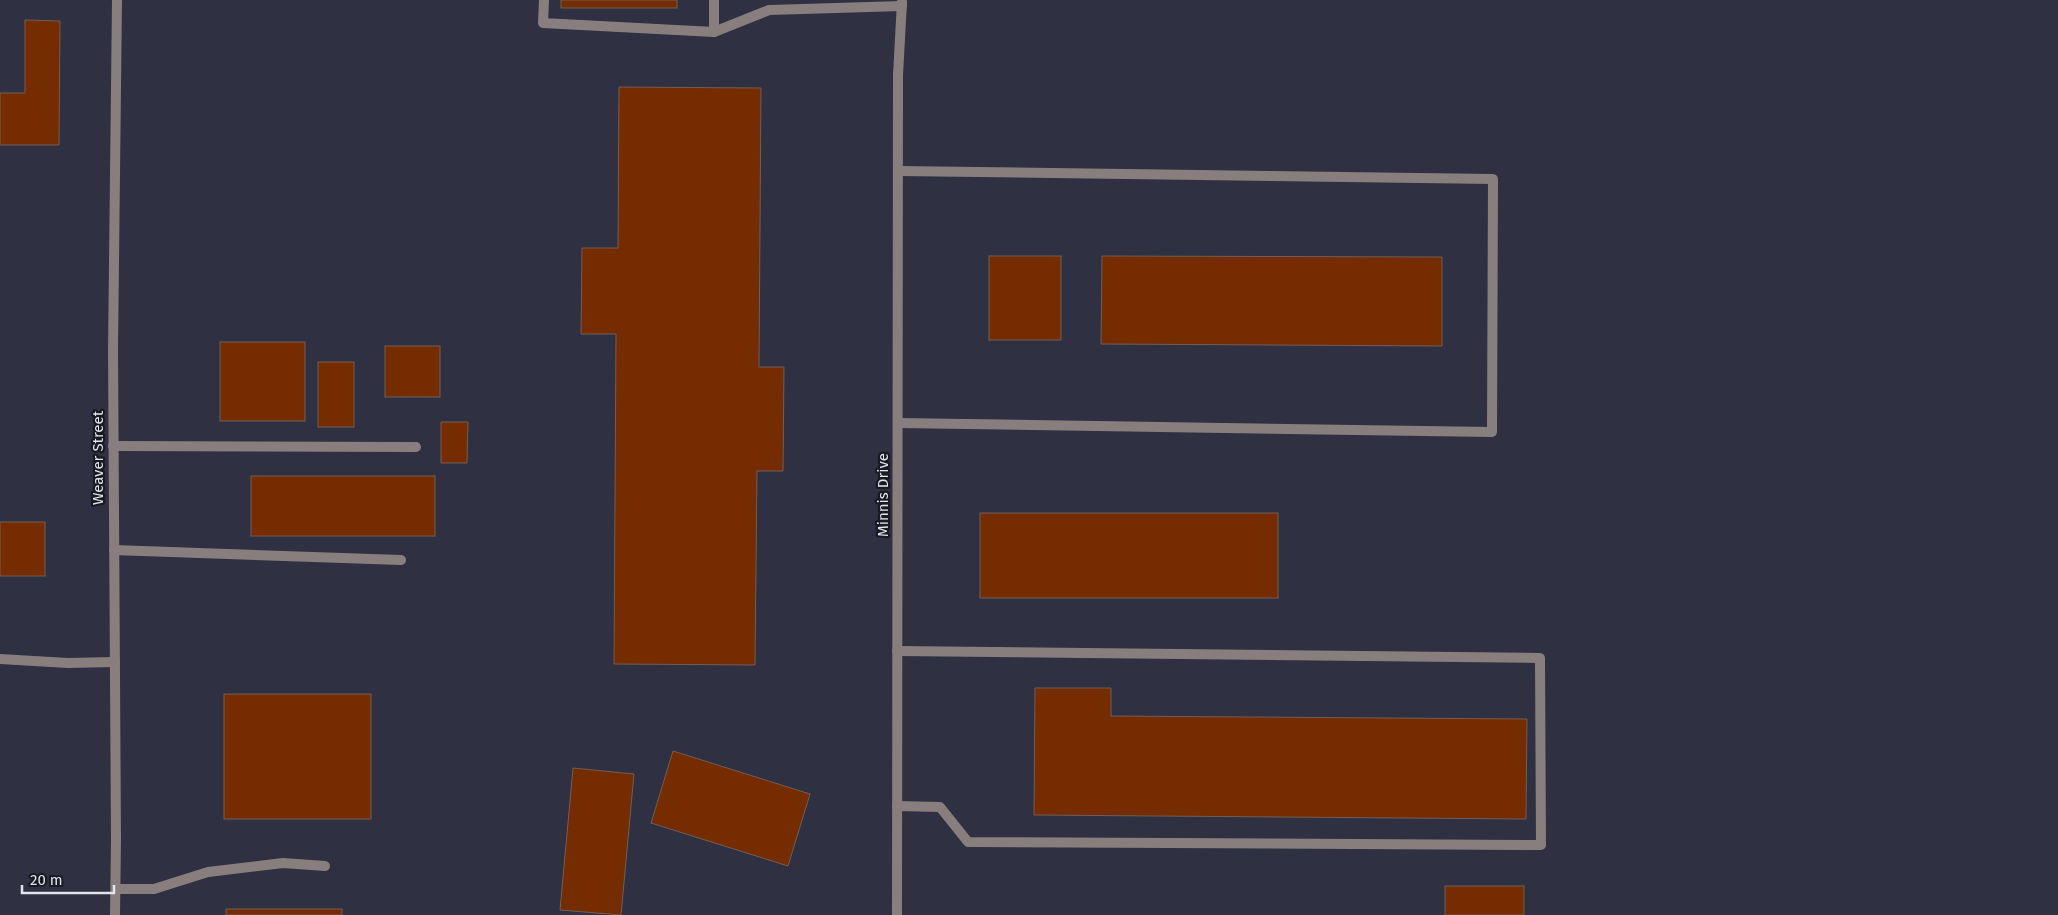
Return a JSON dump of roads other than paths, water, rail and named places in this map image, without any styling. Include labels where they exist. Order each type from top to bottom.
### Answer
[{"type":"street","name":"Weaver Street","points":[[115,915],[112,350],[117,0]]},
{"type":"street","points":[[544,0],[543,23],[714,32],[769,10],[902,3]]},
{"type":"street","points":[[714,0],[714,32]]},
{"type":"street","name":"Minnis Drive","points":[[897,915],[898,76],[902,3]]},
{"type":"street","points":[[898,171],[1493,180],[1493,199],[1492,432],[898,424]]},
{"type":"street","points":[[113,446],[416,446]]},
{"type":"street","points":[[114,550],[401,560]]},
{"type":"street","points":[[897,651],[1540,658],[1540,845],[968,842],[940,807],[897,806]]},
{"type":"street","points":[[0,659],[68,663],[115,662]]},
{"type":"street","points":[[116,889],[154,889],[208,872],[274,864],[326,866]]}]
